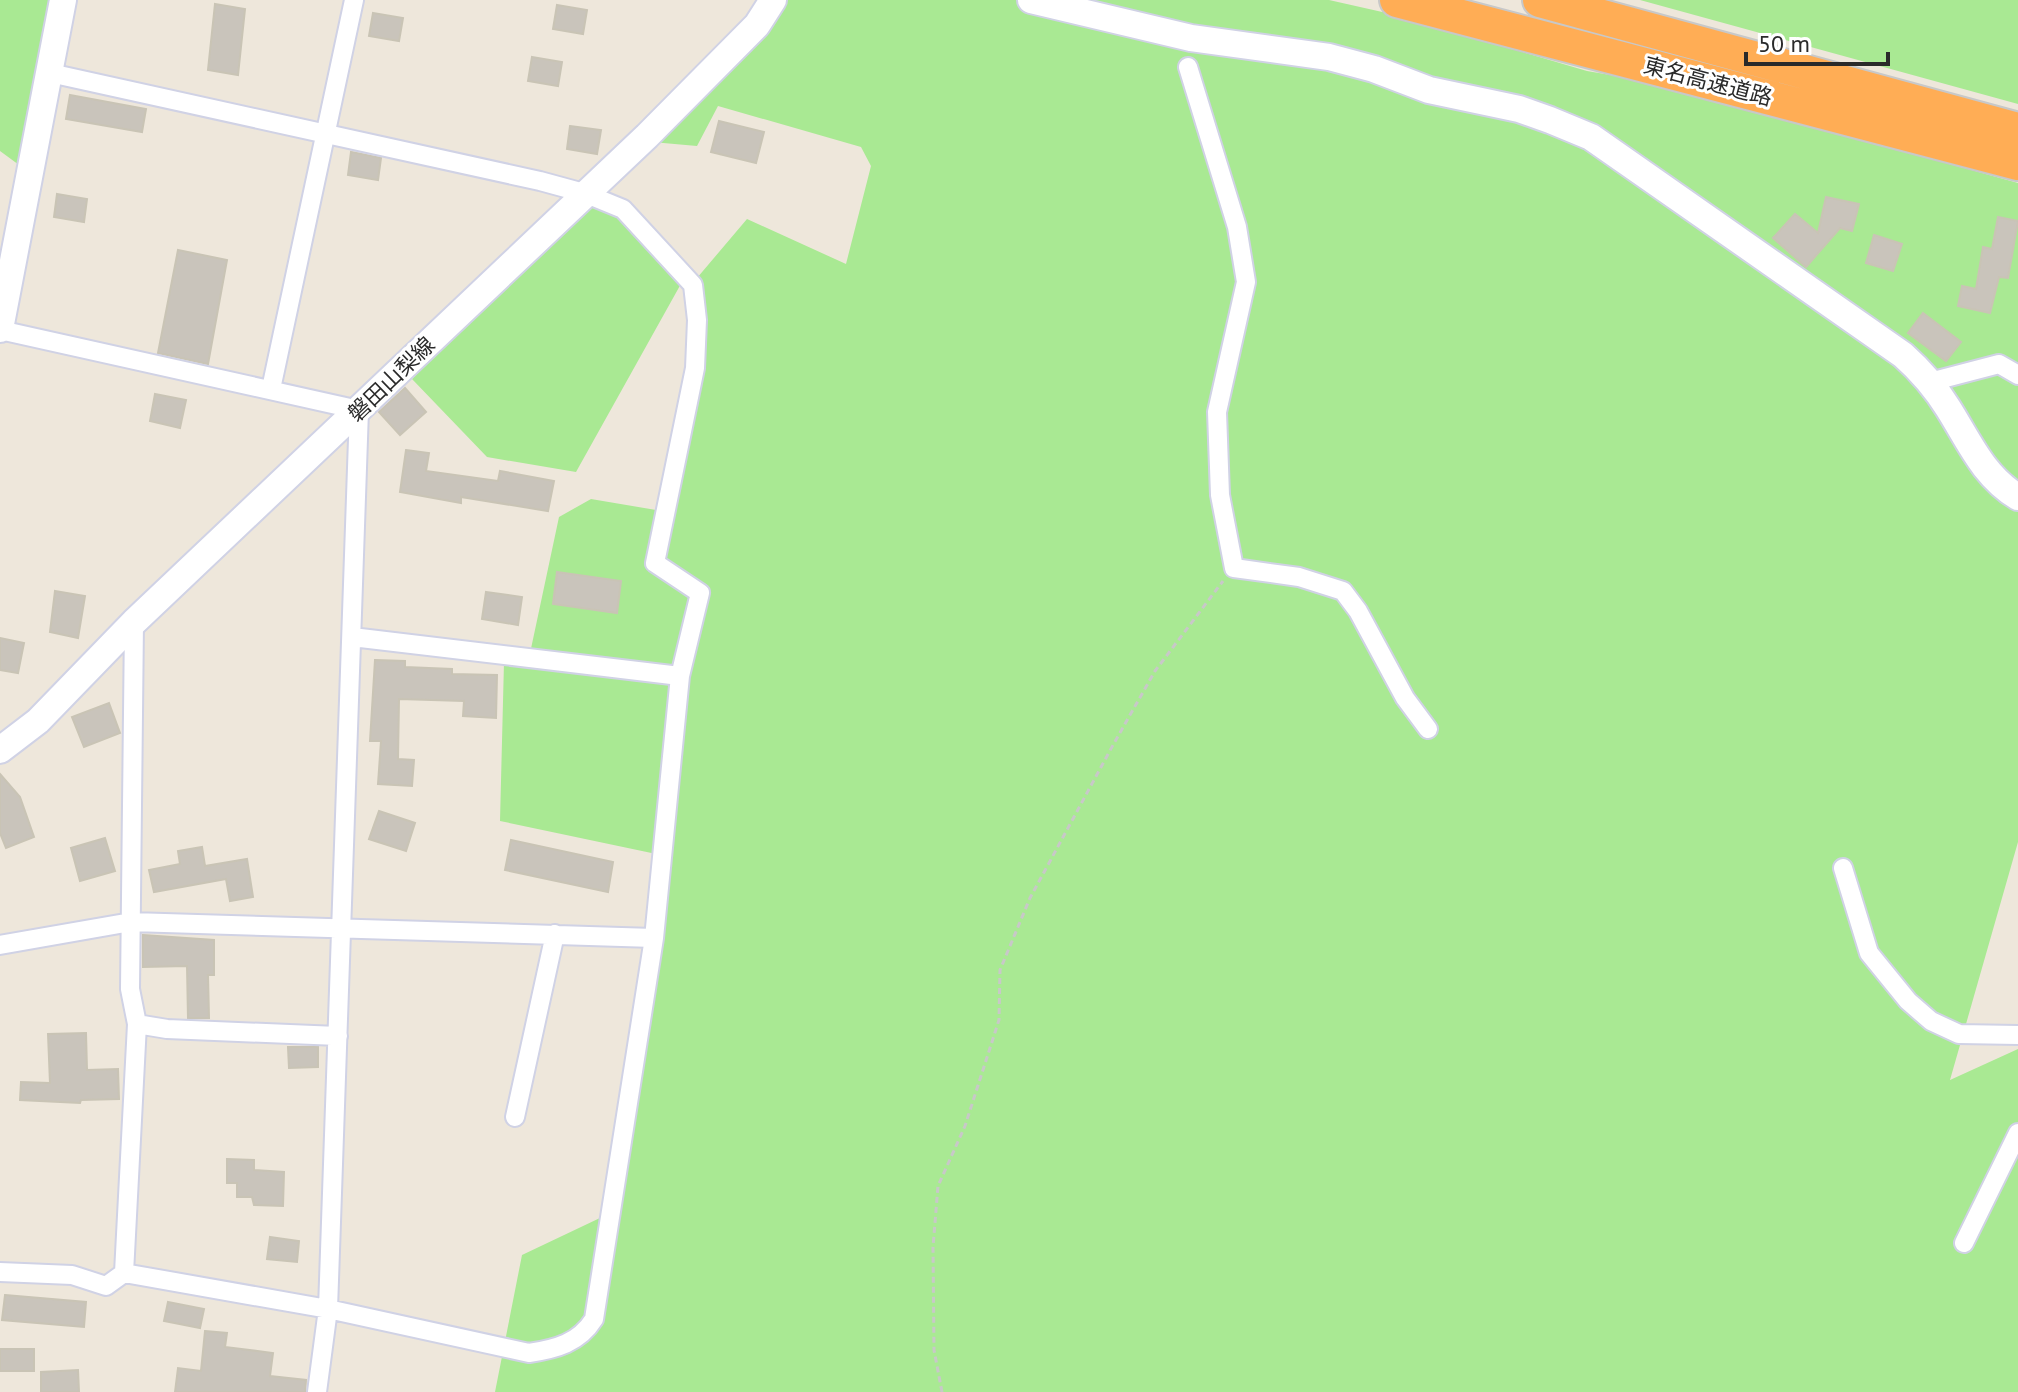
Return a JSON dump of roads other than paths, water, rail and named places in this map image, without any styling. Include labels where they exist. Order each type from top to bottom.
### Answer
[{"type":"highway","name":"東名高速道路","points":[[1397,0],[2018,163]]},
{"type":"highway","name":"東名高速道路","points":[[1540,0],[2018,130]]},
{"type":"street","points":[[63,0],[0,330],[359,410],[328,1309],[317,1392]]},
{"type":"street","points":[[271,389],[354,0]]},
{"type":"street","name":"磐田山梨線","points":[[0,750],[38,721],[134,622],[736,46],[760,22],[773,0]]},
{"type":"street","points":[[1031,0],[1191,38],[1329,57],[1374,69],[1429,90],[1519,109],[1591,137],[1903,355],[1930,382],[1980,463],[2002,487],[2018,497]]},
{"type":"street","points":[[1188,67],[1237,227],[1246,282],[1217,412],[1220,495],[1234,568],[1299,577],[1343,591],[1358,611],[1405,698],[1428,729]]},
{"type":"street","points":[[0,1272],[72,1275],[106,1286],[124,1273],[328,1309],[529,1353],[553,1349],[584,1335],[594,1319],[654,938],[680,676],[700,593],[655,563],[695,368],[697,320],[693,285],[623,209],[584,193],[50,73]]},
{"type":"street","points":[[1930,382],[1999,364],[2018,375]]},
{"type":"street","points":[[124,1273],[137,1024],[130,989],[134,622]]},
{"type":"street","points":[[352,637],[680,676]]},
{"type":"street","points":[[1843,868],[1869,953],[1908,1001],[1931,1021],[1959,1034],[2018,1035]]},
{"type":"street","points":[[0,945],[131,922],[654,938]]},
{"type":"street","points":[[515,1117],[555,934]]},
{"type":"street","points":[[137,1024],[180,1029],[338,1036]]},
{"type":"street","points":[[1964,1243],[2018,1133]]}]
